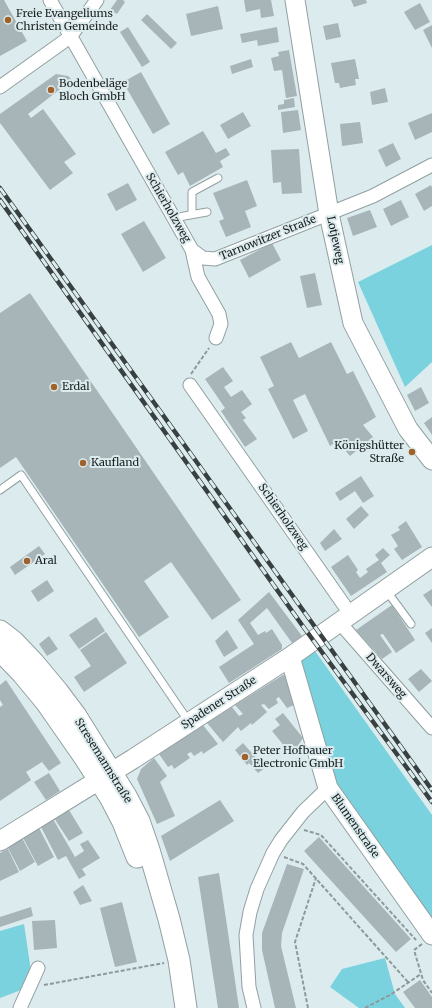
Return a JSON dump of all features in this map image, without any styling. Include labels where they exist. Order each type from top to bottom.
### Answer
[{"type":"main road","name":"Stresemannstraße","points":[[0,631],[13,641],[34,663],[76,716],[105,776],[135,850],[155,915],[167,962],[174,1008]]},
{"type":"main road","name":"Stresemannstraße","points":[[0,650],[22,673],[105,776],[123,789],[139,821],[170,919],[179,960],[186,1008]]},
{"type":"street","name":"Schierholzweg","points":[[50,0],[192,250],[198,277],[219,314],[221,324],[216,338]]},
{"type":"street","points":[[0,87],[70,37],[97,0]]},
{"type":"street","name":"Lotjeweg","points":[[295,0],[329,214],[353,323],[408,429],[432,460]]},
{"type":"street","name":"Tarnowitzer Straße","points":[[192,250],[203,258],[215,259],[373,196],[432,166]]},
{"type":"street","name":"Schierholzweg","points":[[190,385],[345,619]]},
{"type":"street","name":"Spadener Straße","points":[[0,841],[105,776],[290,657],[432,558]]},
{"type":"street","name":"Dwarsweg","points":[[345,619],[432,728]]},
{"type":"street","name":"Blumenstraße","points":[[290,657],[328,788],[426,940]]},
{"type":"street","points":[[254,1008],[249,987],[246,935],[250,912],[257,889],[273,853],[291,826],[328,788]]},
{"type":"street","points":[[20,1008],[38,968]]},
{"type":"lane","points":[[192,214],[192,192],[218,178]]},
{"type":"lane","points":[[173,218],[207,212]]},
{"type":"lane","points":[[0,490],[21,475],[190,722]]},
{"type":"lane","points":[[386,590],[410,624]]},
{"type":"path","points":[[190,385],[190,376],[216,338]]},
{"type":"path","points":[[291,826],[321,835],[426,940]]},
{"type":"path","points":[[273,853],[303,864],[408,982]]},
{"type":"path","points":[[308,1008],[295,942],[316,878]]},
{"type":"path","points":[[414,950],[423,980],[432,993]]},
{"type":"path","points":[[29,988],[167,962]]},
{"type":"path","points":[[365,1008],[390,995],[421,974]]},
{"type":"shaded area","points":[[432,245],[432,362],[405,387],[358,282]]},
{"type":"shaded area","points":[[310,644],[432,815],[432,926],[331,787],[292,656]]},
{"type":"shaded area","points":[[24,924],[31,971],[21,990],[0,998],[0,931]]},
{"type":"shaded area","points":[[385,958],[395,994],[405,1008],[359,1008],[330,987],[342,969]]},
{"type":"building","name":"Freie Evangeliums Christen Gemeinde","points":[[0,0],[4,0],[27,41],[0,56]]},
{"type":"building","points":[[117,0],[123,0],[125,2],[117,14],[110,10]]},
{"type":"building","points":[[244,0],[271,0],[274,16],[261,18],[260,9],[246,12]]},
{"type":"building","points":[[351,0],[366,0],[367,3],[354,7]]},
{"type":"building","points":[[420,3],[430,22],[415,30],[404,12]]},
{"type":"building","points":[[218,6],[223,29],[191,36],[186,14]]},
{"type":"building","points":[[147,14],[177,43],[171,49],[141,20]]},
{"type":"building","points":[[338,23],[341,37],[326,40],[323,26]]},
{"type":"building","points":[[432,25],[432,48],[423,30]]},
{"type":"building","points":[[128,27],[150,62],[142,67],[120,32]]},
{"type":"building","points":[[277,27],[279,42],[258,46],[257,40],[242,43],[240,34]]},
{"type":"building","points":[[289,50],[297,96],[286,98],[282,70],[274,71],[271,58],[279,56],[278,52]]},
{"type":"building","points":[[251,59],[253,67],[232,74],[230,66]]},
{"type":"building","points":[[355,59],[359,79],[355,79],[356,85],[340,88],[339,83],[335,83],[331,63]]},
{"type":"building","points":[[141,72],[170,124],[153,134],[123,82]]},
{"type":"building","points":[[56,74],[68,76],[72,80],[28,114],[31,118],[43,109],[76,154],[64,162],[73,173],[50,190],[0,123],[0,114]]},
{"type":"building","points":[[385,88],[388,102],[372,105],[370,92]]},
{"type":"building","points":[[294,98],[295,107],[278,110],[278,105],[284,104],[284,100]]},
{"type":"building","points":[[298,110],[301,130],[283,133],[281,112]]},
{"type":"building","points":[[243,112],[251,126],[228,139],[220,125]]},
{"type":"building","points":[[432,113],[432,132],[415,140],[408,123]]},
{"type":"building","points":[[360,122],[363,143],[342,146],[340,124]]},
{"type":"building","points":[[203,131],[216,153],[226,148],[230,155],[220,161],[223,167],[190,186],[183,172],[178,175],[165,152]]},
{"type":"building","points":[[393,143],[401,159],[386,167],[378,150]]},
{"type":"building","points":[[299,149],[302,193],[282,194],[281,182],[273,183],[271,150]]},
{"type":"building","points":[[247,180],[257,206],[245,211],[251,227],[226,237],[219,221],[224,219],[213,193]]},
{"type":"building","points":[[128,183],[137,200],[116,211],[107,194]]},
{"type":"building","points":[[431,185],[432,206],[424,211],[415,194]]},
{"type":"building","points":[[401,200],[409,217],[391,226],[383,209]]},
{"type":"building","points":[[370,210],[377,227],[353,236],[347,218]]},
{"type":"building","points":[[144,221],[166,258],[143,272],[121,234]]},
{"type":"building","points":[[272,243],[281,260],[249,278],[240,260]]},
{"type":"building","points":[[315,273],[322,305],[307,308],[300,276]]},
{"type":"building","name":"Kaufland","points":[[30,293],[241,600],[212,620],[171,562],[144,581],[169,617],[139,637],[16,457],[0,468],[0,313]]},
{"type":"building","points":[[291,342],[299,358],[331,342],[347,374],[353,371],[376,417],[363,425],[373,437],[350,456],[337,441],[330,446],[305,394],[293,400],[308,431],[293,439],[268,389],[274,386],[260,357]]},
{"type":"building","points":[[223,367],[233,381],[224,387],[231,397],[242,390],[252,404],[241,412],[246,418],[243,420],[257,439],[245,447],[221,411],[225,408],[205,379]]},
{"type":"building","points":[[421,387],[429,403],[415,411],[407,395]]},
{"type":"building","points":[[432,417],[432,435],[424,423]]},
{"type":"building","points":[[361,476],[374,496],[363,503],[355,491],[340,501],[335,493]]},
{"type":"building","points":[[361,506],[369,515],[354,529],[346,519]]},
{"type":"building","points":[[406,521],[422,547],[402,560],[394,549],[398,546],[391,535],[400,530],[398,527]]},
{"type":"building","points":[[334,529],[342,539],[325,551],[320,543]]},
{"type":"building","name":"Aral","points":[[39,546],[45,554],[15,575],[10,567]]},
{"type":"building","points":[[383,548],[390,555],[381,563],[387,572],[351,596],[331,567],[348,555],[358,570],[356,572],[360,578],[368,572],[366,569],[379,560],[375,555]]},
{"type":"building","name":"Aral","points":[[47,580],[54,591],[38,602],[31,591]]},
{"type":"building","points":[[432,589],[432,607],[423,595]]},
{"type":"building","points":[[269,592],[302,636],[292,643],[267,608],[250,623],[258,635],[265,631],[266,633],[272,629],[282,645],[282,649],[229,683],[219,667],[254,644],[238,620]]},
{"type":"building","points":[[392,605],[415,640],[396,653],[383,634],[380,635],[392,652],[382,659],[356,630]]},
{"type":"building","points":[[96,617],[105,631],[79,649],[69,635]]},
{"type":"building","points":[[432,628],[432,643],[425,633]]},
{"type":"building","points":[[227,630],[238,648],[224,657],[215,641]]},
{"type":"building","points":[[106,632],[127,663],[84,692],[74,677],[91,666],[80,650]]},
{"type":"building","points":[[49,636],[58,649],[47,656],[39,644]]},
{"type":"building","points":[[421,669],[432,681],[419,692],[408,679]]},
{"type":"building","points":[[283,675],[287,676],[294,705],[287,708],[279,697],[276,699],[278,703],[269,709],[264,704],[261,705],[267,712],[252,725],[251,723],[241,731],[238,727],[223,742],[207,723],[232,707],[239,716],[243,714],[235,705]]},
{"type":"building","points":[[6,680],[61,763],[49,771],[42,762],[26,772],[31,780],[0,801],[0,707],[3,705],[0,700],[0,685]]},
{"type":"building","points":[[283,713],[303,738],[297,747],[290,753],[272,731],[280,725],[275,719]]},
{"type":"building","points":[[203,725],[218,744],[203,754],[202,751],[194,756],[191,752],[187,754],[190,758],[174,769],[172,765],[168,767],[159,754]]},
{"type":"building","points":[[243,743],[265,768],[258,773],[249,763],[247,765],[235,750]]},
{"type":"building","points":[[154,758],[167,776],[160,782],[175,816],[157,824],[137,779],[141,769]]},
{"type":"building","points":[[49,773],[60,791],[46,800],[34,782]]},
{"type":"building","points":[[220,800],[234,821],[170,861],[161,836]]},
{"type":"building","points":[[69,810],[83,833],[69,841],[54,818]]},
{"type":"building","points":[[53,819],[75,857],[84,851],[80,844],[88,840],[100,858],[82,869],[86,875],[79,879],[66,856],[58,860],[41,827]]},
{"type":"building","points":[[39,828],[54,857],[38,866],[23,838]]},
{"type":"building","points":[[319,837],[411,939],[396,952],[304,851]]},
{"type":"building","points":[[22,838],[35,862],[20,871],[8,848]]},
{"type":"building","points":[[8,849],[19,872],[0,881],[0,853]]},
{"type":"building","points":[[287,864],[304,869],[282,933],[281,946],[296,1008],[275,1008],[262,950],[262,933]]},
{"type":"building","points":[[219,873],[239,1008],[218,1008],[198,877]]},
{"type":"building","points":[[83,885],[92,901],[80,905],[73,892]]},
{"type":"building","points":[[122,902],[137,962],[115,967],[100,908]]},
{"type":"building","points":[[31,907],[33,916],[0,927],[0,917]]},
{"type":"building","points":[[55,920],[57,948],[34,950],[32,921]]},
{"type":"building","points":[[420,980],[432,997],[432,1008],[415,1008],[403,992]]},
{"type":"railway","points":[[0,188],[432,790]]},
{"type":"railway","points":[[0,200],[302,625],[432,802]]},
{"type":"place","name":"Freie Evangeliums Christen Gemeinde","points":[[8,20]]},
{"type":"place","name":"Bodenbeläge Bloch GmbH","points":[[51,90]]},
{"type":"place","name":"Erdal","points":[[54,387]]},
{"type":"place","name":"Königshütter Straße","points":[[412,452]]},
{"type":"place","name":"Kaufland","points":[[83,463]]},
{"type":"place","name":"Aral","points":[[27,561]]},
{"type":"place","name":"Peter Hofbauer Electronic GmbH","points":[[245,757]]}]
